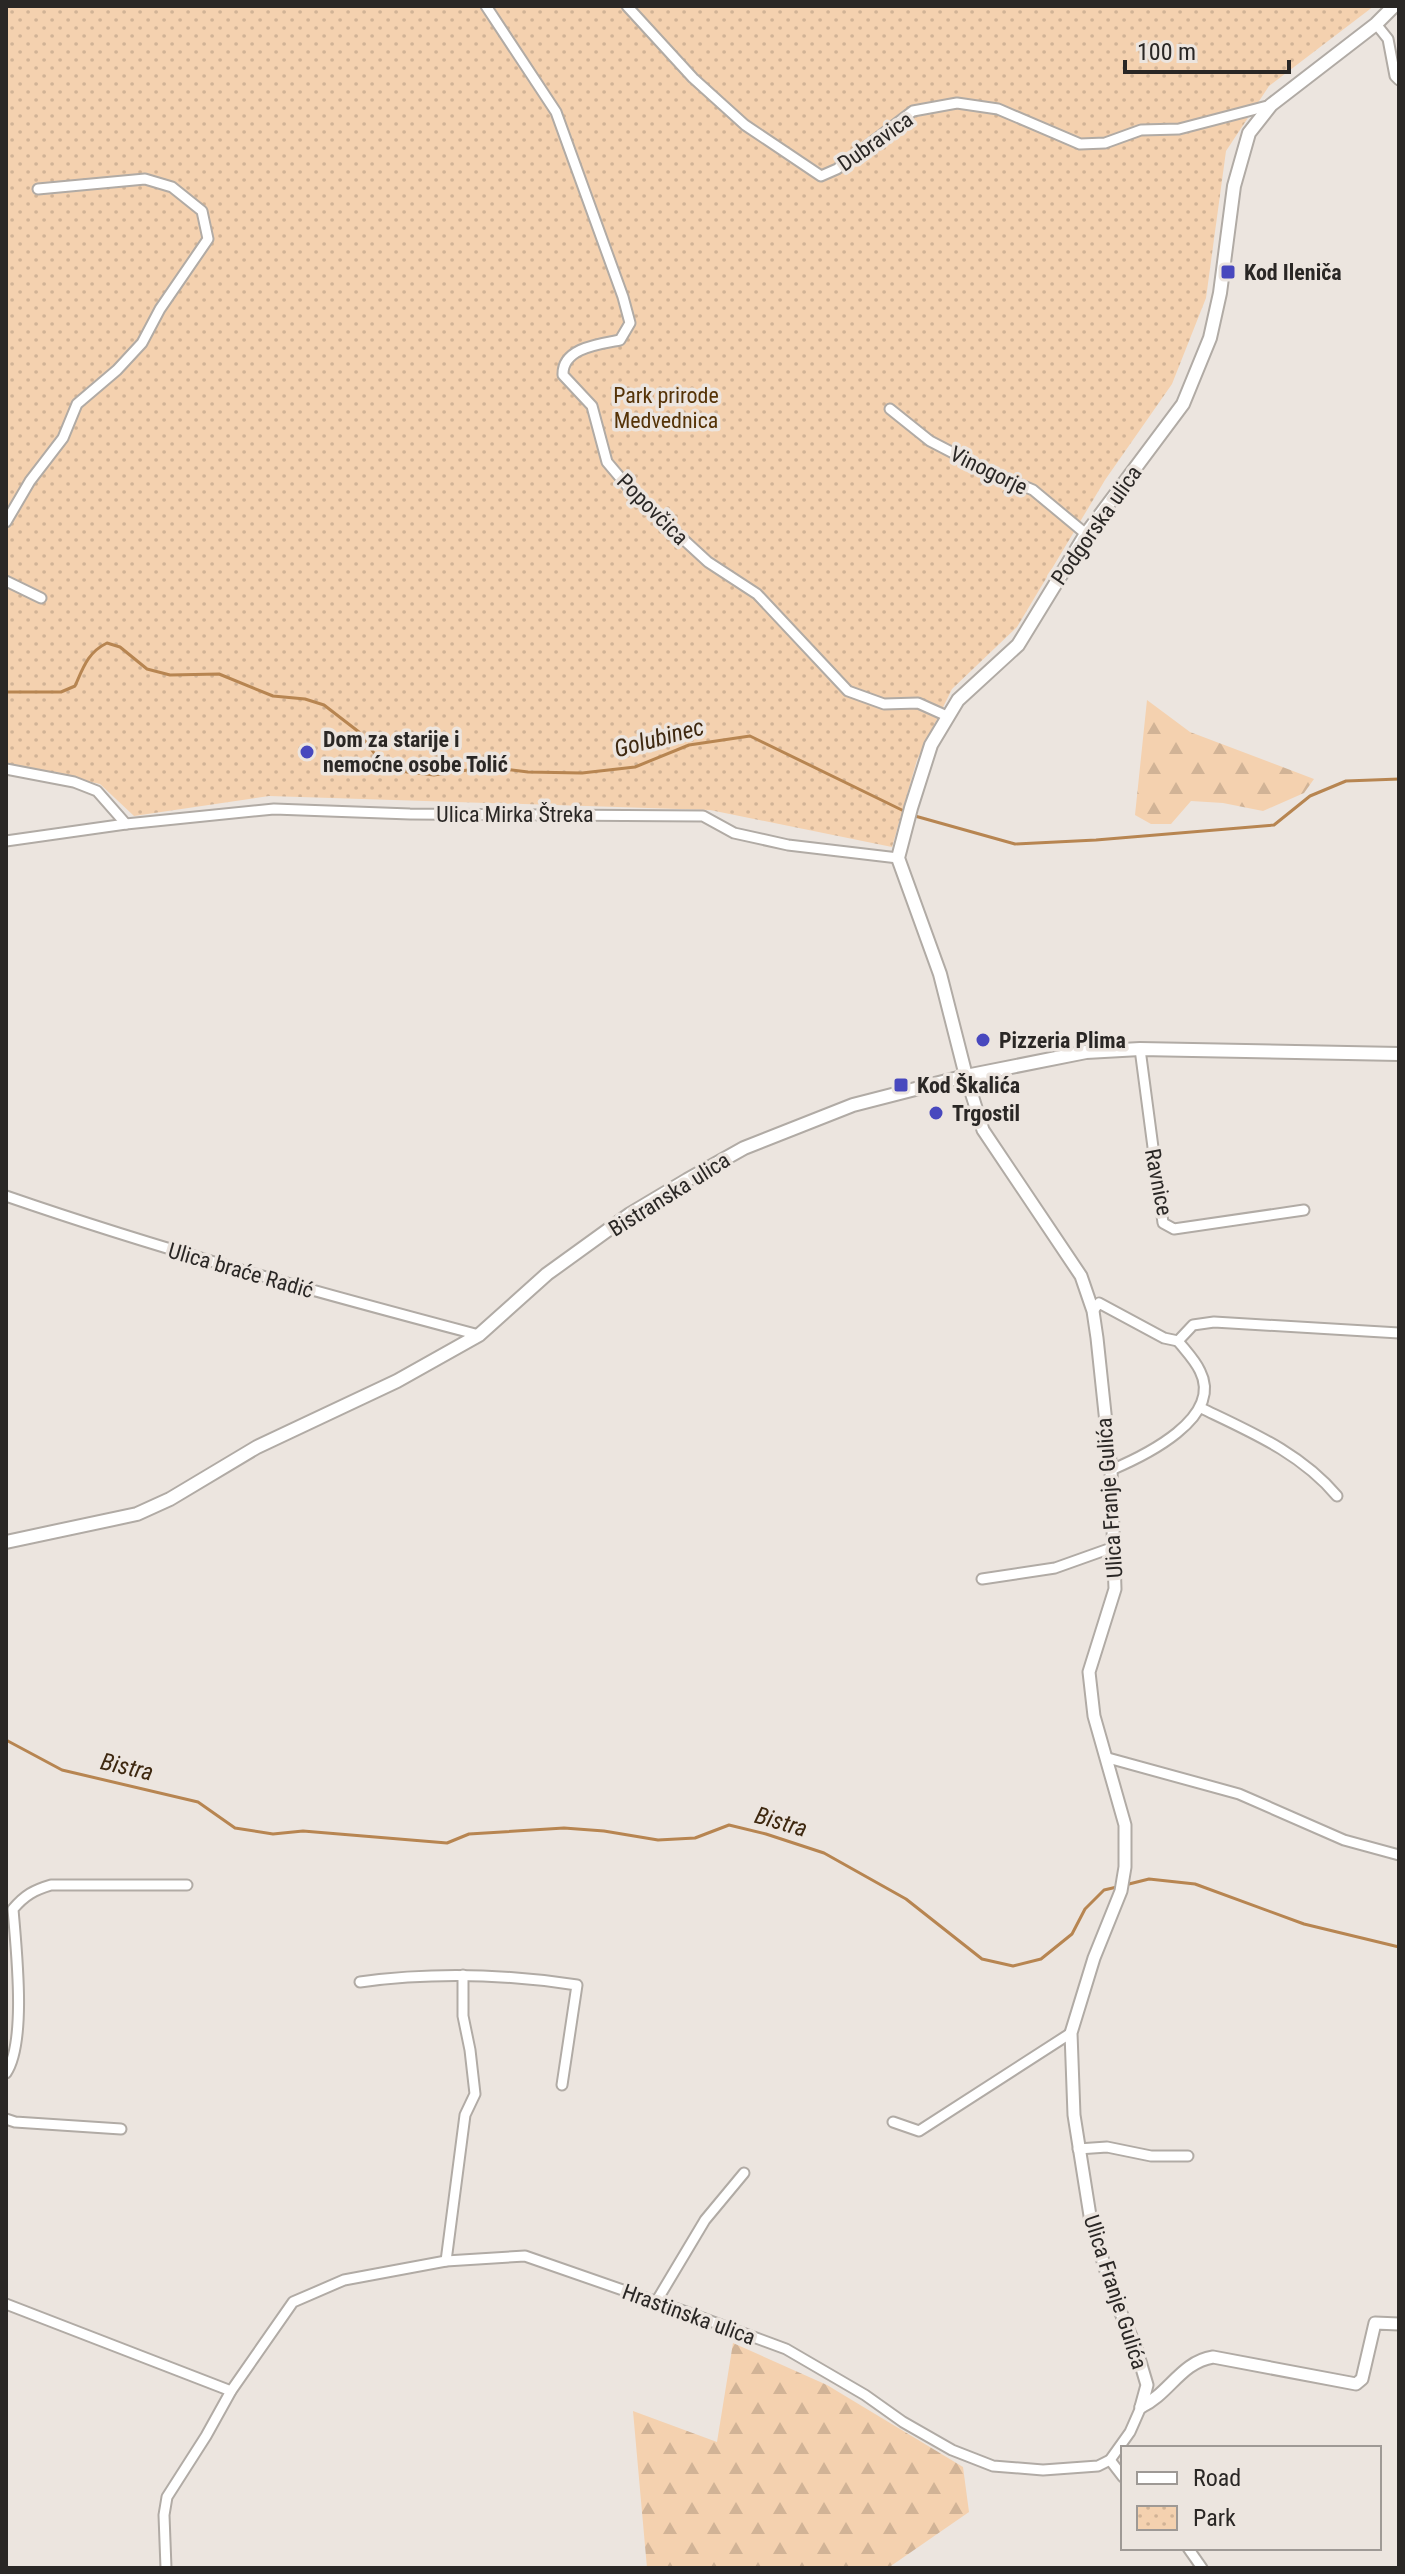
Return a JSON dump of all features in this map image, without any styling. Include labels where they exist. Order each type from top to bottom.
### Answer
[{"type":"main road","name":"Podgorska ulica","points":[[898,858],[931,745],[947,716],[971,687],[1018,645],[1086,534],[1183,404],[1193,384],[1210,338],[1220,293],[1234,186],[1249,133],[1271,105],[1376,24],[1394,6]]},
{"type":"main road","points":[[898,858],[940,974],[966,1076]]},
{"type":"main road","name":"Bistranska ulica","points":[[6,1542],[137,1514],[170,1499],[257,1447],[397,1381],[479,1335],[547,1274],[630,1214],[744,1148],[853,1105],[966,1076],[1086,1052],[1140,1049],[1399,1054]]},
{"type":"street","name":"Popovčica","points":[[486,6],[556,112],[630,323],[620,340],[570,354],[562,365],[563,375],[592,406],[607,462],[634,494],[708,562],[757,594],[848,691],[884,704],[918,703],[947,716]]},
{"type":"street","name":"Dubravica","points":[[627,6],[693,78],[745,125],[821,176],[837,169],[913,111],[957,103],[998,109],[1080,144],[1105,143],[1141,130],[1179,129],[1271,105]]},
{"type":"street","points":[[1376,24],[1388,39],[1395,76],[1399,80]]},
{"type":"street","points":[[6,522],[30,481],[63,438],[77,404],[117,370],[142,343],[160,309],[208,239],[202,211],[172,187],[145,179],[38,189]]},
{"type":"street","name":"Vinogorje","points":[[890,409],[930,441],[1033,490],[1086,534]]},
{"type":"street","points":[[6,581],[41,598]]},
{"type":"street","points":[[6,769],[74,782],[97,791],[126,824]]},
{"type":"street","name":"Ulica Mirka Štreka","points":[[6,841],[126,824],[274,809],[410,814],[703,816],[734,833],[774,842],[898,858]]},
{"type":"street","name":"Ravnice","points":[[1140,1049],[1163,1223],[1174,1229],[1304,1210]]},
{"type":"street","name":"Ulica Franje Gulića","points":[[966,1076],[983,1130],[1081,1276],[1093,1311],[1111,1470],[1115,1589],[1089,1672],[1094,1716],[1125,1825],[1121,1891],[1094,1958],[1071,2033],[1078,2149],[1091,2222],[1114,2297],[1136,2348],[1147,2385],[1141,2407]]},
{"type":"street","name":"Ulica braće Radić","points":[[6,1196],[92,1226],[290,1285],[479,1335]]},
{"type":"street","points":[[1093,1311],[1099,1303],[1151,1332],[1178,1341],[1200,1371],[1205,1398],[1201,1408],[1165,1444],[1111,1470]]},
{"type":"street","points":[[1178,1341],[1193,1325],[1214,1322],[1399,1333]]},
{"type":"street","points":[[1201,1408],[1304,1462],[1337,1496]]},
{"type":"street","points":[[982,1579],[1055,1568],[1114,1547]]},
{"type":"street","points":[[1108,1758],[1239,1794],[1344,1840],[1399,1855]]},
{"type":"street","points":[[6,2073],[12,2059],[20,1999],[10,1908],[33,1890],[51,1885],[187,1885]]},
{"type":"street","points":[[360,1982],[405,1976],[463,1975],[539,1979],[577,1985],[562,2085]]},
{"type":"street","points":[[446,2261],[465,2115],[475,2094],[463,2016],[463,1975]]},
{"type":"street","points":[[893,2122],[919,2131],[1071,2033]]},
{"type":"street","points":[[6,2119],[121,2129]]},
{"type":"street","points":[[1078,2149],[1107,2147],[1151,2156],[1188,2156]]},
{"type":"street","points":[[656,2302],[705,2220],[744,2173]]},
{"type":"street","name":"Hrastinska ulica","points":[[166,2568],[164,2515],[167,2497],[231,2391],[293,2302],[344,2280],[446,2261],[525,2256],[786,2349],[952,2450],[993,2466],[1043,2470],[1098,2466],[1110,2460]]},
{"type":"street","points":[[6,2304],[231,2391]]},
{"type":"street","points":[[1121,2474],[1110,2460],[1130,2432],[1141,2407],[1153,2401],[1199,2359],[1213,2357],[1356,2384],[1362,2379],[1375,2323],[1399,2324]]},
{"type":"street","points":[[1189,2550],[1202,2568]]},
{"type":"green space","name":"Park prirode Medvednica","points":[[6,6],[1374,6],[1269,86],[1226,151],[1206,298],[1172,384],[1105,480],[1017,627],[952,689],[917,760],[892,847],[710,810],[269,796],[134,816],[100,784],[6,764]]},
{"type":"green space","points":[[1147,700],[1190,732],[1314,779],[1304,793],[1263,811],[1223,803],[1191,801],[1171,824],[1151,824],[1135,815]]},
{"type":"green space","points":[[733,2343],[827,2385],[963,2467],[969,2512],[888,2568],[647,2568],[633,2411],[717,2442]]},
{"type":"waterway","name":"Golubinec","points":[[6,692],[61,692],[75,686],[91,656],[107,643],[120,647],[147,669],[170,675],[219,674],[273,696],[305,699],[324,705],[359,732],[379,760],[407,772],[434,775],[488,767],[528,772],[582,773],[635,767],[689,745],[750,736],[908,813]]},
{"type":"waterway","name":"Golubinec","points":[[915,816],[1015,844],[1096,840],[1274,825],[1310,796],[1346,781],[1399,779]]},
{"type":"waterway","name":"Bistra","points":[[6,1740],[62,1770],[198,1802],[235,1828],[273,1834],[303,1831],[447,1843],[469,1834],[564,1828],[658,1840],[695,1838],[729,1825],[824,1853],[906,1899],[982,1959],[1013,1966],[1041,1959],[1072,1934],[1085,1909],[1104,1890],[1117,1887]]},
{"type":"waterway","name":"Bistra","points":[[1125,1885],[1149,1879],[1195,1884],[1304,1924],[1399,1947]]},
{"type":"place","name":"Kod Ileniča","points":[[1228,272]]},
{"type":"place","name":"Dom za starije i nemoćne osobe Tolić","points":[[307,752]]},
{"type":"place","name":"Pizzeria Plima","points":[[983,1040]]},
{"type":"place","name":"Kod Škalića","points":[[901,1085]]},
{"type":"place","name":"Trgostil","points":[[936,1113]]}]
